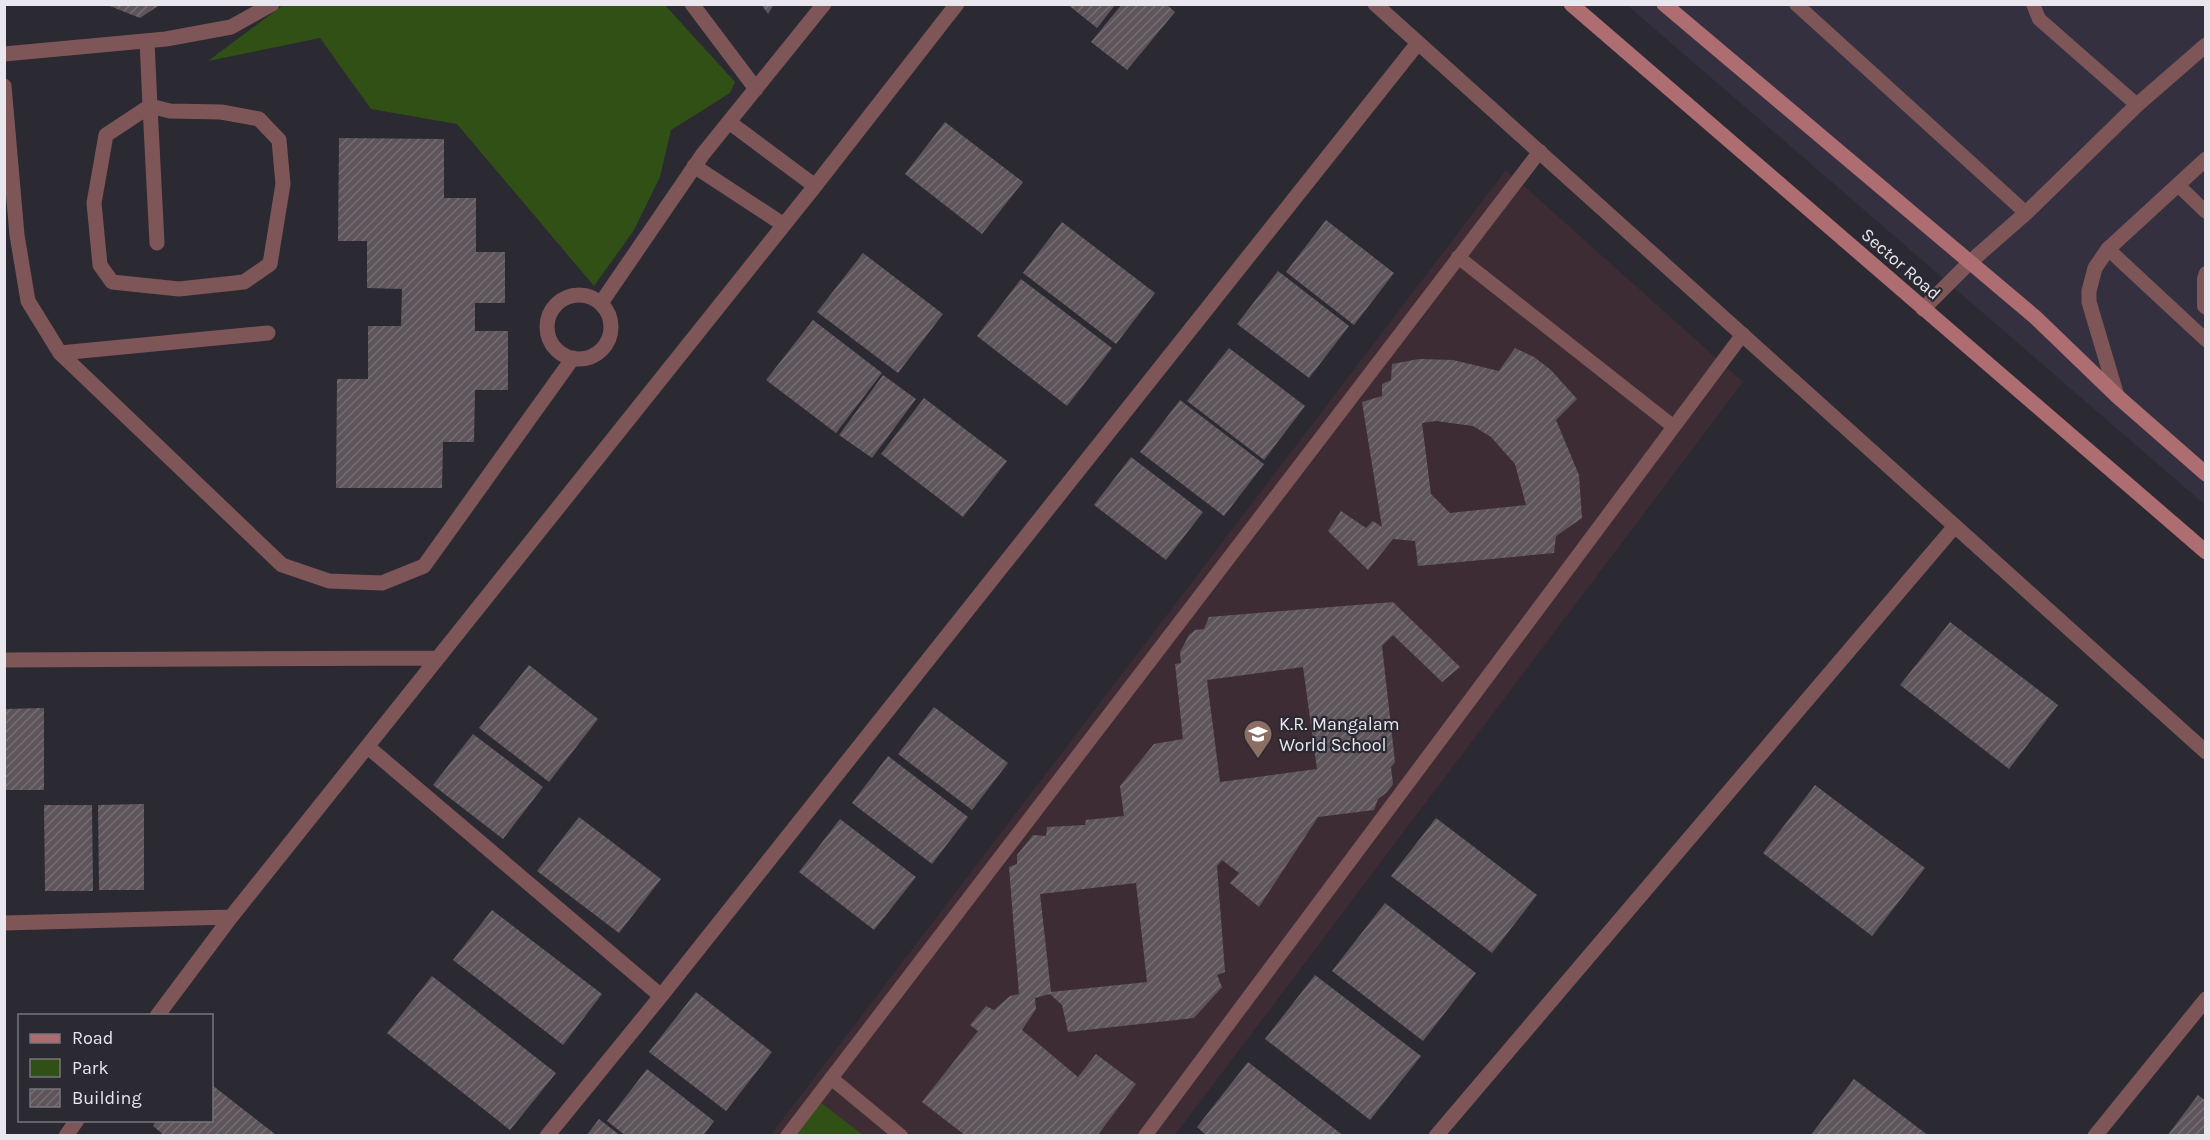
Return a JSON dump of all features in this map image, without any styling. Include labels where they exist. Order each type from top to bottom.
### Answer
[{"type":"main road","name":"Sector Road","points":[[1571,4],[1923,309],[2029,397],[2205,552]]},
{"type":"main road","points":[[1664,4],[2035,317],[2117,396],[2205,474]]},
{"type":"street","points":[[4,54],[147,41],[231,27],[272,4]]},
{"type":"street","points":[[692,4],[756,89]]},
{"type":"street","points":[[601,303],[694,166],[824,4]]},
{"type":"street","points":[[158,1014],[231,917],[784,225],[957,4]]},
{"type":"street","points":[[1375,4],[2205,752]]},
{"type":"street","points":[[147,41],[157,243]]},
{"type":"street","points":[[547,1136],[661,996],[1418,43]]},
{"type":"street","points":[[1923,309],[2137,105],[2205,45]]},
{"type":"street","points":[[4,86],[17,235],[28,301],[60,353],[282,565],[329,581],[382,583],[424,566],[573,358]]},
{"type":"street","points":[[150,106],[170,111],[221,112],[259,119],[279,140],[283,184],[270,264],[244,282],[179,289],[112,282],[100,265],[94,203],[106,135],[150,106]]},
{"type":"street","points":[[729,122],[815,186]]},
{"type":"street","points":[[2117,396],[2089,302],[2089,291],[2095,268],[2108,249],[2205,159]]},
{"type":"street","points":[[694,166],[784,225]]},
{"type":"street","points":[[571,297],[592,298],[601,303],[611,321],[611,332],[602,350],[583,359],[563,355],[549,339],[547,328],[554,308],[571,297]]},
{"type":"street","points":[[60,353],[268,333]]},
{"type":"street","points":[[1436,1136],[1955,526]]},
{"type":"street","points":[[4,660],[438,658]]},
{"type":"street","points":[[368,747],[661,996]]},
{"type":"street","points":[[4,923],[231,917]]},
{"type":"street","points":[[2095,1136],[2205,999]]},
{"type":"street","points":[[66,1136],[76,1122]]},
{"type":"lane","points":[[1796,4],[2026,213]]},
{"type":"lane","points":[[2033,4],[2039,19],[2137,105]]},
{"type":"lane","points":[[787,1136],[1540,151]]},
{"type":"lane","points":[[2178,185],[2205,212]]},
{"type":"lane","points":[[2108,249],[2205,340]]},
{"type":"lane","points":[[1458,257],[1674,428]]},
{"type":"lane","points":[[2205,273],[2205,308]]},
{"type":"lane","points":[[1145,1136],[1743,334]]},
{"type":"lane","points":[[831,1078],[901,1136]]},
{"type":"shaded area","points":[[1627,5],[2205,5],[2205,505]]},
{"type":"shaded area","name":"K.R. Mangalam World School","points":[[1506,170],[1743,382],[1175,1135],[770,1136]]},
{"type":"green space","points":[[664,4],[735,82],[730,93],[671,130],[660,177],[634,230],[594,286],[457,124],[371,109],[320,38],[208,61],[283,5]]},
{"type":"green space","points":[[820,1102],[863,1135],[794,1136]]},
{"type":"building","points":[[105,4],[161,4],[140,18]]},
{"type":"building","points":[[761,4],[774,4],[768,14]]},
{"type":"building","points":[[1067,4],[1116,4],[1097,28]]},
{"type":"building","points":[[1122,4],[1166,4],[1175,12],[1127,70],[1091,42]]},
{"type":"building","points":[[945,122],[1023,182],[982,234],[905,174]]},
{"type":"building","points":[[339,138],[444,139],[444,198],[476,198],[476,252],[505,252],[505,303],[475,303],[475,331],[508,331],[508,390],[475,390],[474,442],[443,442],[442,488],[336,488],[337,379],[368,379],[368,326],[401,326],[402,289],[367,288],[367,241],[338,241]]},
{"type":"building","points":[[1326,220],[1394,273],[1354,325],[1286,272]]},
{"type":"building","points":[[1062,222],[1155,293],[1116,344],[1023,273]]},
{"type":"building","points":[[863,253],[943,314],[898,373],[817,312]]},
{"type":"building","points":[[1278,271],[1349,326],[1309,378],[1237,324]]},
{"type":"building","points":[[1021,279],[1112,348],[1067,406],[977,336]]},
{"type":"building","points":[[813,320],[882,373],[836,433],[766,380]]},
{"type":"building","points":[[1229,348],[1305,406],[1264,460],[1187,401]]},
{"type":"building","points":[[1515,348],[1534,357],[1551,370],[1577,399],[1556,420],[1579,475],[1582,518],[1556,536],[1554,553],[1418,566],[1415,541],[1393,539],[1368,570],[1328,531],[1341,511],[1366,528],[1373,521],[1382,527],[1362,402],[1382,396],[1382,384],[1391,380],[1392,364],[1419,359],[1453,360],[1499,371]],"holes":[[[1436,421],[1473,426],[1491,437],[1515,464],[1526,505],[1450,513],[1431,494],[1422,423]]]},
{"type":"building","points":[[883,375],[916,399],[872,458],[839,435]]},
{"type":"building","points":[[924,398],[1007,461],[963,517],[881,454]]},
{"type":"building","points":[[1180,400],[1264,464],[1224,516],[1140,452]]},
{"type":"building","points":[[1131,457],[1203,512],[1166,560],[1094,505]]},
{"type":"building","points":[[1393,602],[1460,667],[1442,682],[1393,635],[1382,646],[1395,762],[1391,767],[1393,784],[1378,799],[1374,810],[1318,817],[1259,907],[1230,883],[1239,873],[1222,860],[1217,866],[1225,972],[1217,975],[1222,987],[1194,1018],[1068,1032],[1062,1005],[1050,994],[1035,998],[1036,1009],[1022,1030],[1078,1077],[1096,1054],[1136,1084],[1097,1136],[966,1136],[922,1102],[978,1031],[970,1025],[986,1006],[994,1010],[1010,996],[1019,994],[1009,867],[1017,864],[1017,855],[1033,835],[1046,836],[1047,827],[1085,825],[1086,820],[1124,816],[1120,786],[1154,744],[1183,739],[1175,664],[1181,663],[1180,652],[1189,635],[1195,630],[1204,629],[1209,617]],"holes":[[[1303,667],[1317,769],[1220,782],[1207,680]],[[1136,883],[1147,982],[1051,992],[1040,894]]]},
{"type":"building","points":[[1950,622],[2058,705],[2009,769],[1900,685]]},
{"type":"building","points":[[529,665],[598,719],[549,782],[479,728]]},
{"type":"building","points":[[934,707],[1008,763],[972,810],[898,754]]},
{"type":"building","points":[[44,708],[44,790],[4,790],[4,709]]},
{"type":"building","points":[[473,734],[543,787],[503,839],[433,785]]},
{"type":"building","points":[[888,756],[968,817],[932,864],[852,803]]},
{"type":"building","points":[[1815,785],[1925,868],[1872,936],[1763,853]]},
{"type":"building","points":[[144,804],[144,890],[99,890],[98,805]]},
{"type":"building","points":[[44,805],[92,805],[93,891],[45,891]]},
{"type":"building","points":[[579,817],[661,879],[619,933],[537,871]]},
{"type":"building","points":[[1436,818],[1537,895],[1492,953],[1391,876]]},
{"type":"building","points":[[840,819],[916,877],[874,930],[799,872]]},
{"type":"building","points":[[1385,903],[1476,973],[1423,1041],[1332,971]]},
{"type":"building","points":[[492,910],[602,994],[563,1045],[453,960]]},
{"type":"building","points":[[1315,975],[1421,1056],[1370,1120],[1265,1039]]},
{"type":"building","points":[[432,976],[556,1073],[510,1130],[387,1033]]},
{"type":"building","points":[[696,992],[772,1052],[726,1111],[649,1052]]},
{"type":"building","points":[[1248,1062],[1344,1136],[1207,1136],[1197,1127]]},
{"type":"building","points":[[647,1069],[714,1121],[703,1136],[626,1136],[607,1121]]},
{"type":"building","points":[[1854,1079],[1929,1136],[1810,1136]]},
{"type":"building","points":[[213,1086],[275,1134],[274,1136],[165,1136],[153,1126],[156,1122],[213,1122]]},
{"type":"building","points":[[2198,1095],[2206,1101],[2206,1136],[2167,1136]]},
{"type":"building","points":[[599,1119],[621,1136],[586,1136]]},
{"type":"place","name":"K.R. Mangalam World School","points":[[1258,760]]}]
